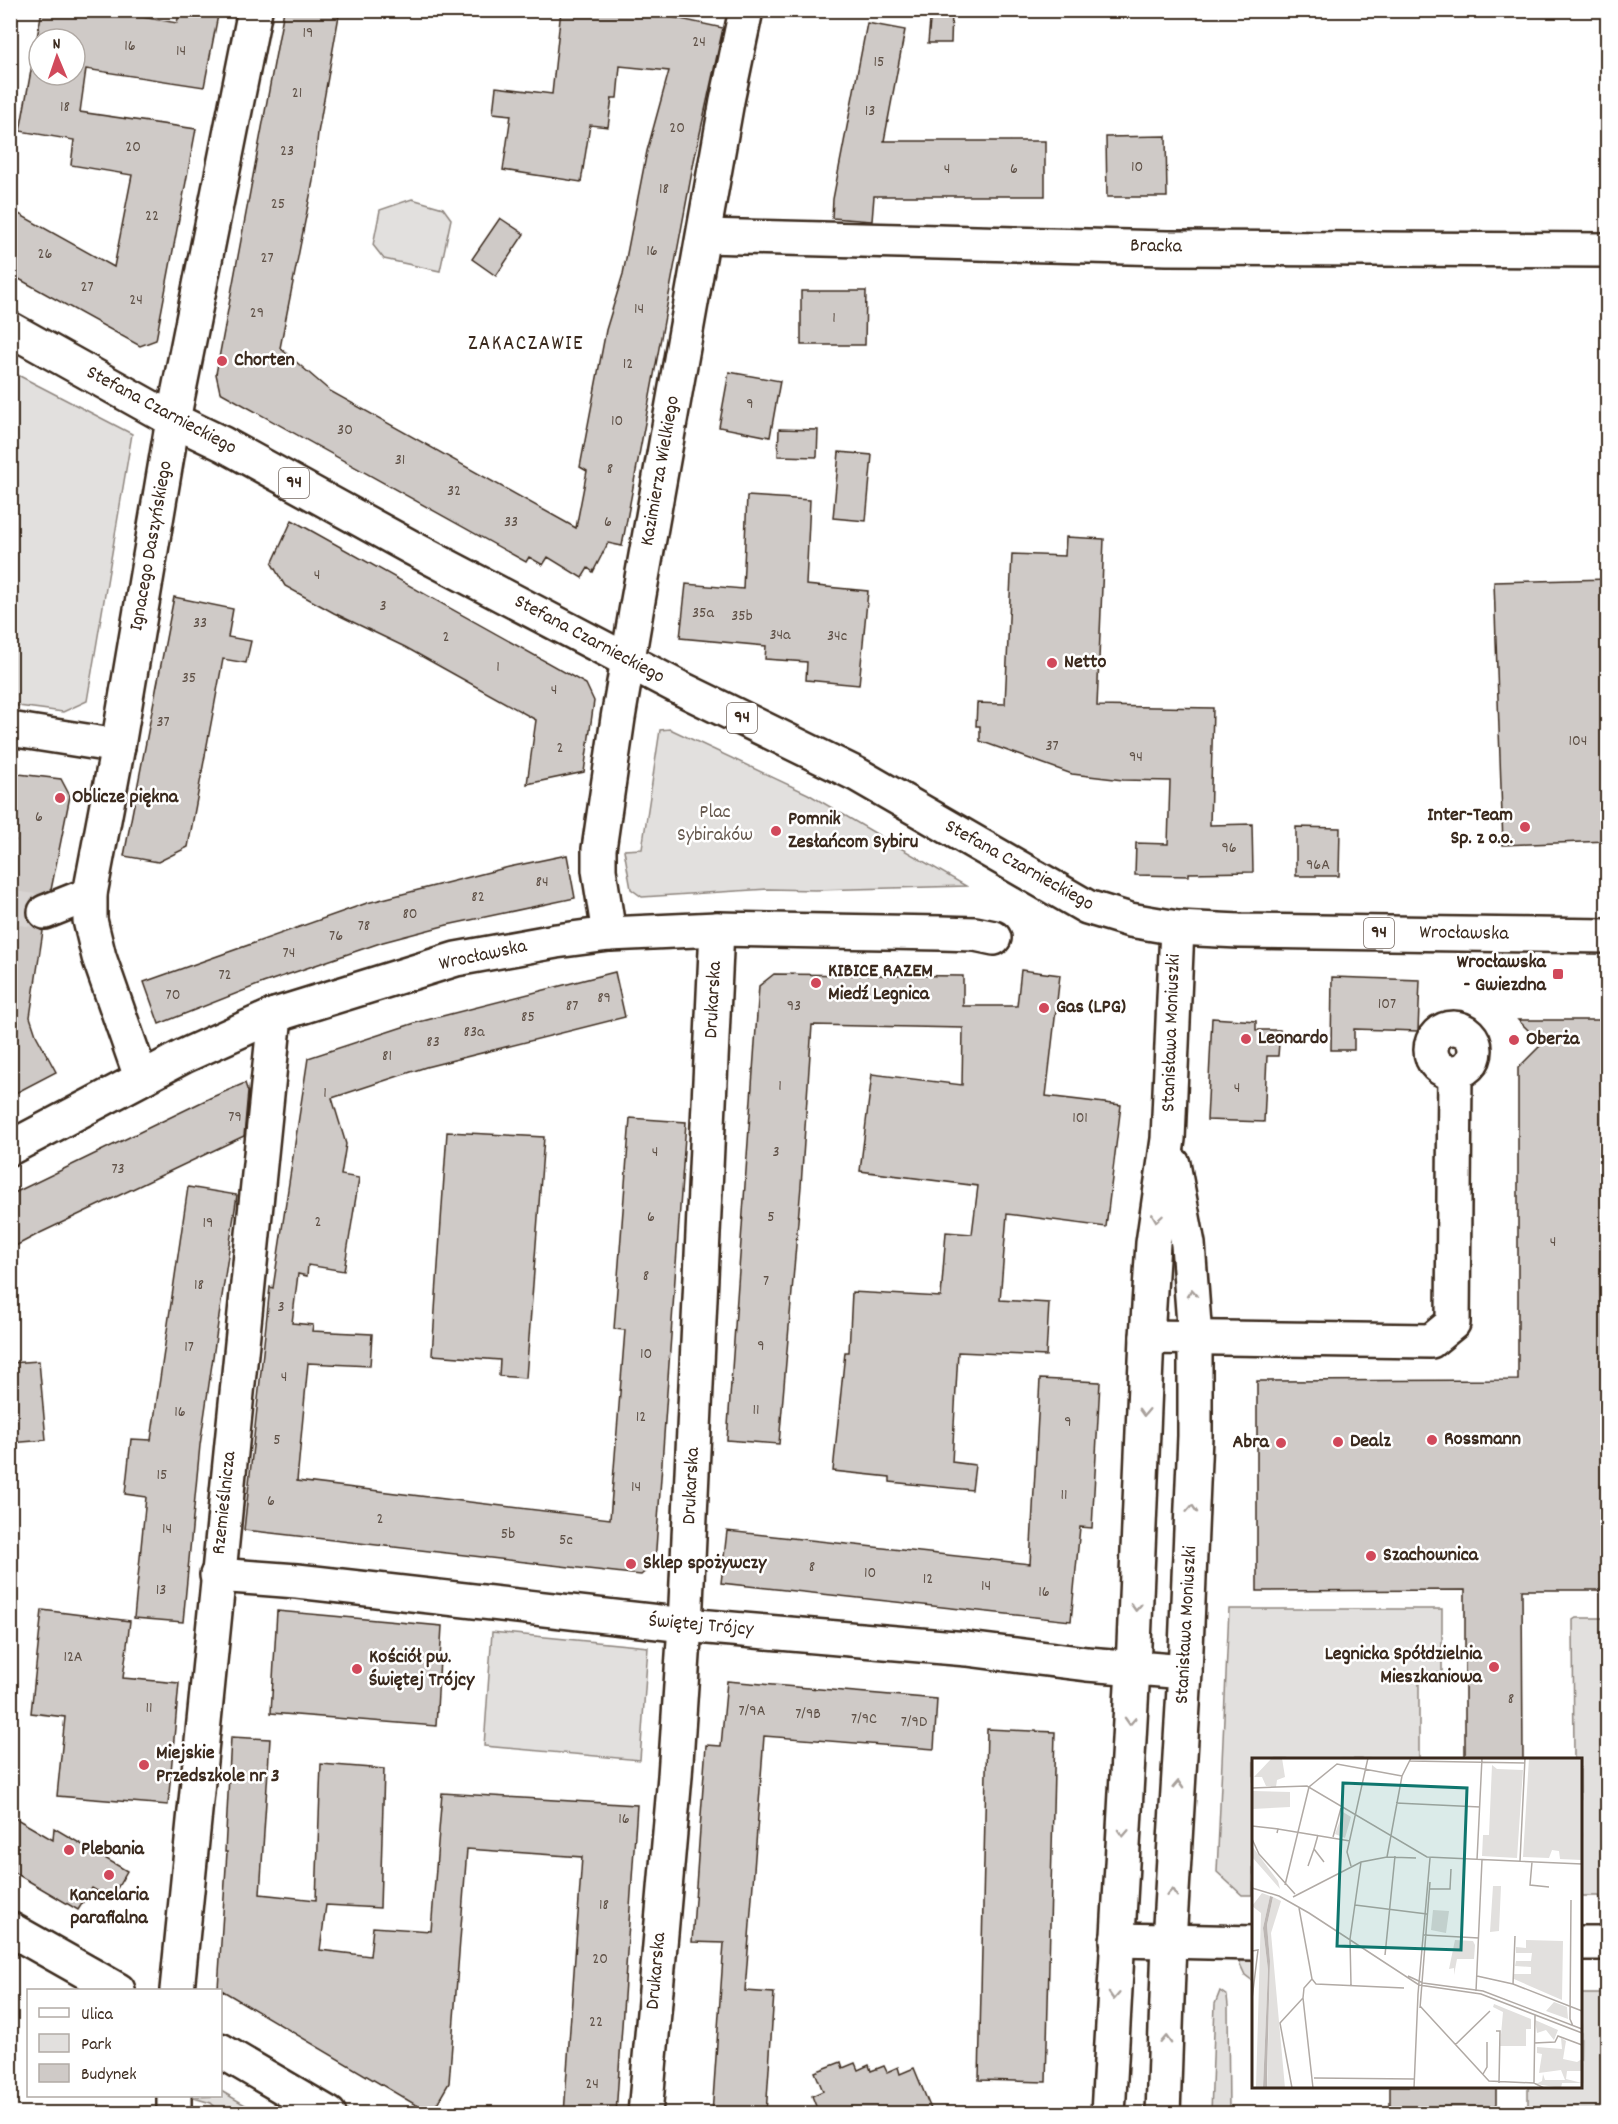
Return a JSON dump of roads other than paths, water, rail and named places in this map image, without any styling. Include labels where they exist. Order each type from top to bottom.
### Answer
[{"type":"street","name":"Ignacego Daszyńskiego","points":[[141,1077],[99,957],[90,920],[90,894],[118,746],[173,420],[255,10]]},
{"type":"street","name":"Kazimierza Wielkiego","points":[[609,934],[599,870],[599,849],[628,660],[727,100],[746,10]]},
{"type":"street","name":"Bracka","points":[[704,236],[1167,248],[1608,250]]},
{"type":"street","name":"Stefana Czarnieckiego","points":[[10,328],[173,420],[233,449],[414,549],[680,688],[858,776],[1087,907],[1130,920],[1177,928]]},
{"type":"street","points":[[10,729],[118,746]]},
{"type":"street","points":[[45,912],[90,894]]},
{"type":"street","name":"Wrocławska","points":[[1177,928],[1306,933],[1608,936]]},
{"type":"street","name":"Stanisława Moniuszki","points":[[1108,2114],[1133,1668],[1147,1337],[1153,1243],[1168,1139],[1177,928]]},
{"type":"street","name":"Wrocławska","points":[[10,1148],[141,1077],[275,1015],[456,959],[609,934],[717,929],[975,934],[994,938]]},
{"type":"street","name":"Drukarska","points":[[645,2114],[686,1625],[717,929]]},
{"type":"street","name":"Rzemieślnicza","points":[[177,1989],[275,1015]]},
{"type":"street","points":[[1147,1337],[1431,1341],[1453,1323],[1455,1072]]},
{"type":"street","name":"Stanisława Moniuszki","points":[[1163,2114],[1169,1942],[1185,1672],[1195,1436],[1195,1338],[1188,1244],[1168,1139]]},
{"type":"street","name":"Świętej Trójcy","points":[[217,1575],[297,1581],[686,1625],[967,1649],[1185,1672]]},
{"type":"street","points":[[10,1929],[115,1989]]},
{"type":"street","points":[[1117,1940],[1252,1943]]},
{"type":"street","points":[[1582,1943],[1608,1943]]},
{"type":"street","points":[[222,2051],[328,2114]]},
{"type":"street","points":[[174,2097],[174,2114]]},
{"type":"tunnel","points":[[10,907],[45,912]]},
{"type":"place","name":"Chorten","points":[[222,361]]},
{"type":"place","name":"Netto","points":[[1052,663]]},
{"type":"place","name":"Oblicze piękna","points":[[60,798]]},
{"type":"place","name":"Inter-Team Sp. z o.o.","points":[[1525,827]]},
{"type":"place","name":"Pomnik Zesłańcom Sybiru","points":[[776,831]]},
{"type":"place","name":"Wrocławska - Gwiezdna","points":[[1558,974]]},
{"type":"place","name":"KIBICE RAZEM Miedź Legnica","points":[[816,983]]},
{"type":"place","name":"Gas (LPG)","points":[[1044,1008]]},
{"type":"place","name":"Leonardo","points":[[1246,1039]]},
{"type":"place","name":"Oberża","points":[[1514,1040]]},
{"type":"place","name":"Rossmann","points":[[1432,1440]]},
{"type":"place","name":"Dealz","points":[[1338,1442]]},
{"type":"place","name":"Abra","points":[[1281,1443]]},
{"type":"place","name":"Szachownica","points":[[1371,1556]]},
{"type":"place","name":"Sklep spożywczy","points":[[631,1564]]},
{"type":"place","name":"Legnicka Spółdzielnia Mieszkaniowa","points":[[1494,1667]]},
{"type":"place","name":"Kościół pw. Świętej Trójcy","points":[[357,1669]]},
{"type":"place","name":"Miejskie Przedszkole nr 3","points":[[144,1765]]},
{"type":"place","name":"Plebania","points":[[69,1850]]},
{"type":"place","name":"Kancelaria parafialna","points":[[109,1875]]},
{"type":"district","name":"ZAKACZAWIE","points":[[526,345]]},
{"type":"park label","name":"Plac Sybiraków","points":[[715,824]]}]
